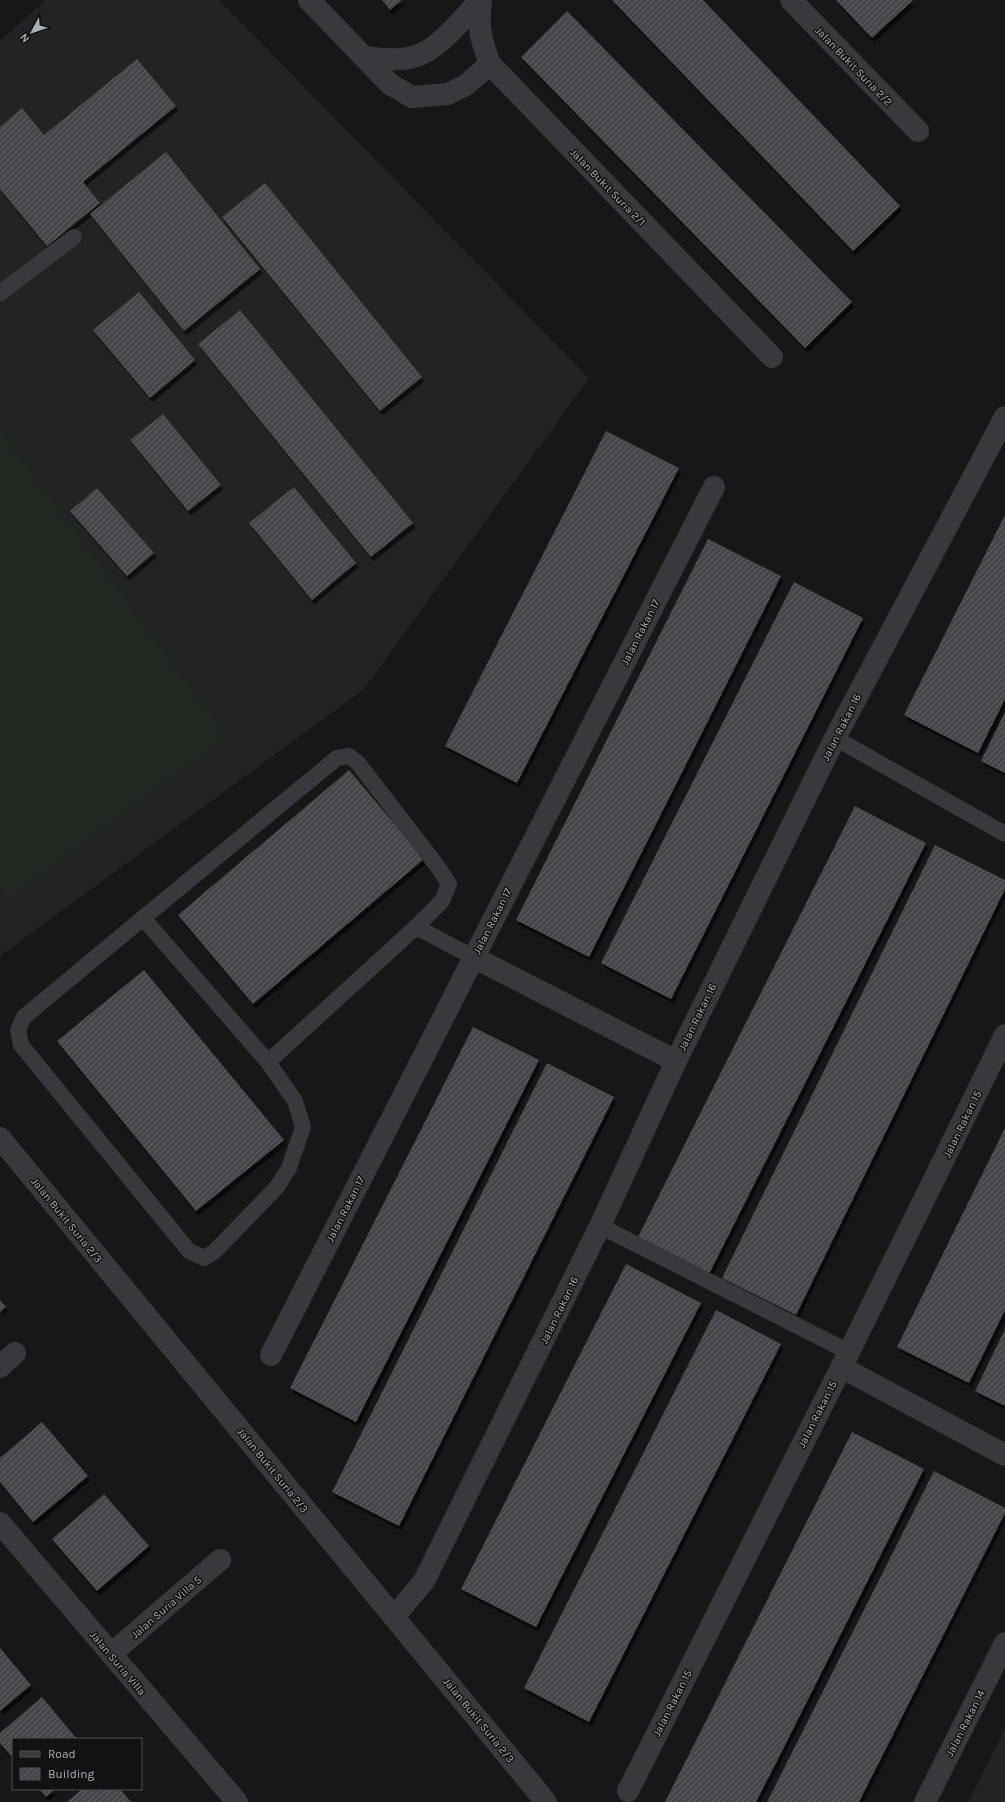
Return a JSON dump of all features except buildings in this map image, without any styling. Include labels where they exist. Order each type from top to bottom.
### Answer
[{"type":"street","points":[[309,0],[390,84],[412,97],[448,94],[466,85],[490,64]]},
{"type":"street","points":[[364,57],[393,60],[414,57],[439,44],[481,0]]},
{"type":"street","name":"Jalan Bukit Suria 2/1","points":[[481,0],[479,22],[481,38],[490,64],[772,357]]},
{"type":"street","name":"Jalan Bukit Suria 2/2","points":[[791,0],[918,131]]},
{"type":"street","name":"Jalan Rakan 16","points":[[394,1617],[424,1581],[600,1226],[676,1060],[835,738],[1005,417]]},
{"type":"street","name":"Jalan Rakan 17","points":[[271,1355],[714,487]]},
{"type":"street","points":[[473,957],[676,1060]]},
{"type":"street","name":"Jalan Rakan 15","points":[[628,1791],[845,1359],[1005,1035]]},
{"type":"street","name":"Jalan Bukit Suria 2/3","points":[[0,1138],[546,1802]]},
{"type":"street","points":[[845,1359],[1005,1455]]},
{"type":"street","name":"Jalan Suria Villa","points":[[0,1523],[237,1802]]},
{"type":"street","name":"Jalan Suria Villa 5","points":[[111,1654],[220,1560]]},
{"type":"street","name":"Jalan Rakan 14","points":[[925,1802],[1005,1643]]},
{"type":"lane","points":[[0,293],[74,237]]},
{"type":"lane","points":[[835,738],[1005,834]]},
{"type":"lane","points":[[143,918],[268,1062],[295,1101],[304,1127],[289,1168],[277,1188],[214,1252],[204,1258],[188,1251],[55,1088],[21,1045],[18,1030],[24,1017],[143,918],[336,758],[349,756],[363,769],[438,867],[449,884],[442,901],[416,927],[268,1062]]},
{"type":"lane","points":[[416,927],[473,957]]},
{"type":"lane","points":[[600,1226],[845,1359]]},
{"type":"shaded area","points":[[46,0],[219,0],[589,378],[364,689],[0,956],[0,41]]},
{"type":"shaded area","points":[[0,432],[225,736],[9,896],[0,884]]},
{"type":"shaded area","points":[[1005,1729],[1005,1802],[968,1802]]}]
